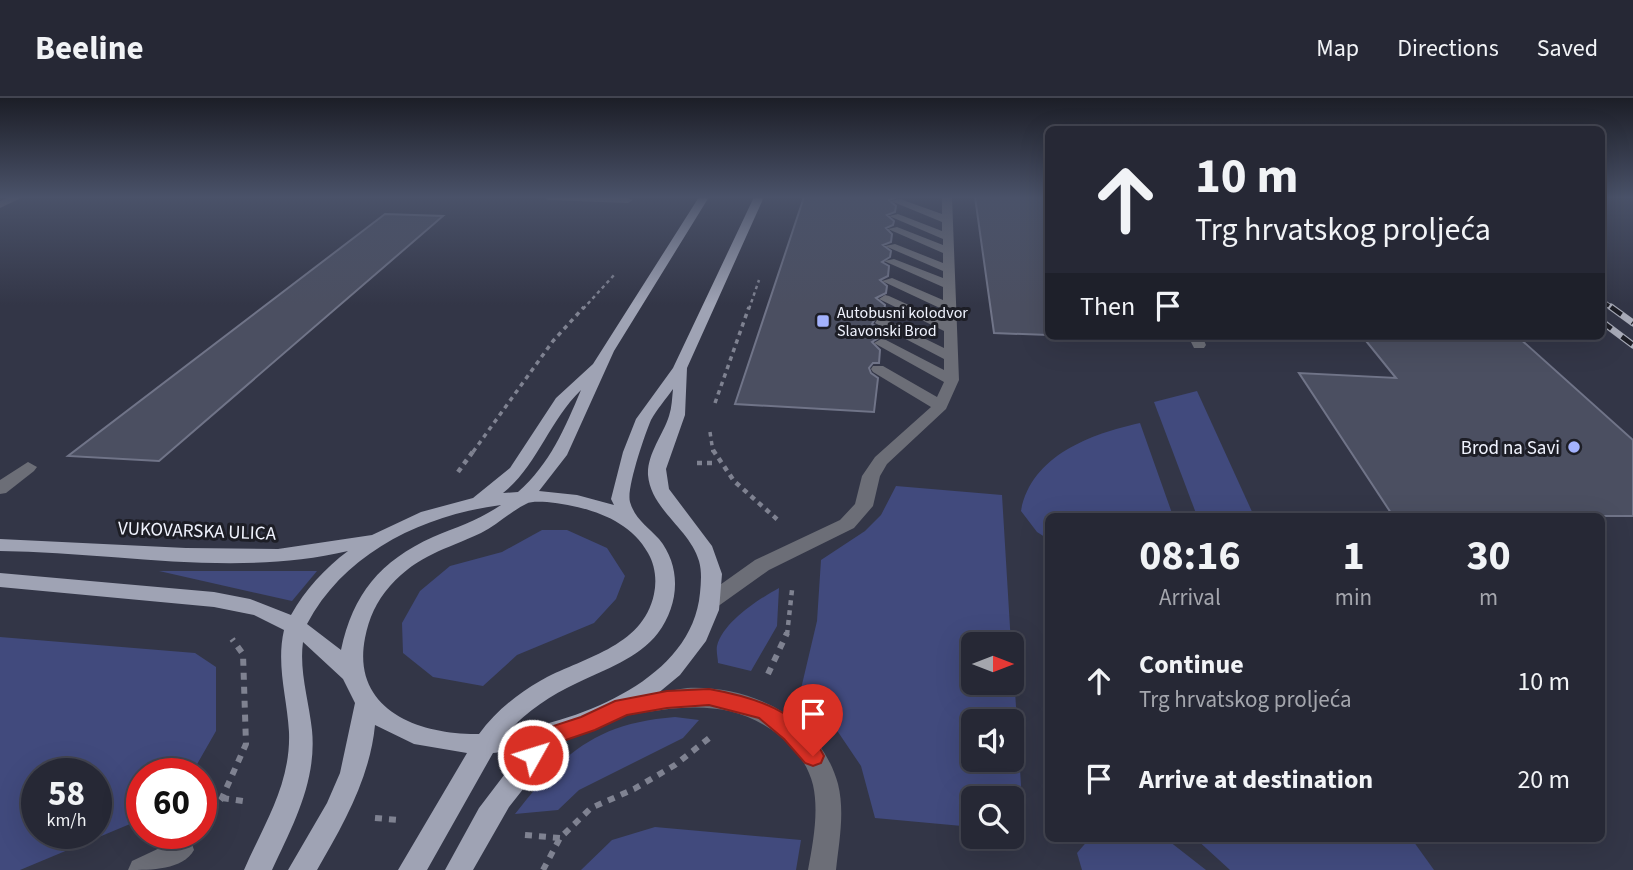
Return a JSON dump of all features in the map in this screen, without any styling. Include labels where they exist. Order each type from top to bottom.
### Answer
[{"type":"main road","points":[[352,674],[352,644],[359,618],[374,590],[416,553],[477,528],[522,497],[550,468],[568,440],[599,365],[681,233]]},
{"type":"main road","points":[[629,521],[620,499],[631,452],[644,419],[680,369],[743,233]]},
{"type":"main road","points":[[475,503],[499,488],[517,471],[561,401],[599,365]]},
{"type":"main road","points":[[365,706],[391,725],[425,738],[486,744],[552,736],[587,724],[623,707],[681,659],[699,634],[710,602],[712,573],[702,547],[686,521],[663,496],[657,476],[677,414],[680,369]]},
{"type":"main road","points":[[258,870],[287,807],[300,763],[301,718],[291,677],[289,652],[295,626],[328,578],[389,534],[426,516],[475,503],[522,497],[583,501],[629,521],[643,532],[664,566],[667,588],[658,614],[645,634],[623,653],[556,682],[502,722],[486,744],[412,870]]},
{"type":"main road","name":"VUKOVARSKA ULICA","points":[[0,545],[271,557],[347,547],[389,534]]},
{"type":"main road","points":[[0,580],[234,603],[262,610],[295,626],[328,649],[352,674],[365,706],[363,735],[355,771],[336,814],[303,870]]},
{"type":"main road","points":[[458,870],[478,831],[514,778],[552,736]]},
{"type":"street","points":[[710,602],[762,565],[848,524],[864,506],[871,476],[881,461],[941,405],[952,380],[947,233]]},
{"type":"street","points":[[891,246],[949,277]]},
{"type":"street","points":[[890,261],[949,277]]},
{"type":"street","points":[[888,281],[950,308]]},
{"type":"street","points":[[885,299],[951,329]]},
{"type":"street","points":[[882,323],[950,356]]},
{"type":"street","points":[[881,343],[952,380]]},
{"type":"street","points":[[878,369],[941,405]]},
{"type":"street","points":[[0,489],[28,467]]},
{"type":"street","points":[[623,707],[667,699],[709,697],[742,703],[767,712],[792,732],[813,756],[825,784],[828,818],[822,870]]},
{"type":"street","points":[[142,870],[181,850]]},
{"type":"path","points":[[477,450],[554,341],[623,265]]},
{"type":"path","points":[[712,411],[762,272]]},
{"type":"path","points":[[711,422],[709,444],[716,463],[784,526]]},
{"type":"path","points":[[771,670],[788,635],[792,590]]},
{"type":"path","points":[[217,804],[246,744],[243,654],[232,638],[223,633]]},
{"type":"path","points":[[543,870],[560,838],[591,808],[635,789],[675,765],[712,736]]},
{"type":"path","points":[[222,798],[287,807]]},
{"type":"path","points":[[336,814],[437,825]]},
{"type":"path","points":[[478,831],[560,838]]},
{"type":"shaded area","points":[[1197,391],[1253,513],[1196,513],[1154,402]]},
{"type":"shaded area","points":[[1140,423],[1172,513],[1045,513],[1045,537],[1037,532],[1021,511],[1027,492],[1037,476],[1066,450]]},
{"type":"shaded area","points":[[896,486],[1002,495],[1010,632],[961,632],[961,695],[1015,695],[1016,709],[961,709],[961,772],[1020,772],[1021,786],[961,786],[961,826],[875,818],[861,766],[836,729],[800,693],[817,621],[821,560],[865,531],[881,515]]},
{"type":"shaded area","points":[[542,530],[567,530],[607,548],[625,576],[616,599],[594,623],[517,655],[483,686],[433,677],[403,653],[402,623],[420,591],[450,566],[502,552]]},
{"type":"shaded area","points":[[159,571],[317,571],[292,601]]},
{"type":"shaded area","points":[[779,588],[777,626],[751,671],[718,663],[717,646],[726,628],[752,605]]},
{"type":"shaded area","points":[[0,637],[195,653],[216,667],[216,731],[201,758],[126,758],[126,826],[112,832],[112,758],[21,758],[21,849],[70,849],[20,870],[0,870]]},
{"type":"shaded area","points":[[675,717],[699,720],[683,738],[579,790],[558,810],[515,814],[549,774],[583,745],[623,726]]},
{"type":"shaded area","points":[[655,827],[801,840],[796,870],[581,870],[612,840]]},
{"type":"shaded area","points":[[1087,842],[1170,842],[1206,870],[1082,870],[1077,853]]},
{"type":"shaded area","points":[[1199,842],[1414,842],[1434,870],[1230,870]]},
{"type":"building","points":[[360,233],[423,233],[159,461],[68,456]]},
{"type":"building","name":"Autobusni kolodvor Slavonski Brod","points":[[792,233],[891,233],[891,242],[883,245],[891,251],[890,257],[882,262],[889,266],[888,276],[880,280],[887,286],[886,293],[876,298],[885,305],[883,317],[875,319],[872,324],[881,329],[882,336],[872,342],[880,350],[879,363],[873,363],[869,368],[878,378],[874,412],[735,404]]},
{"type":"building","points":[[980,233],[1045,233],[1045,335],[994,333]]},
{"type":"building","points":[[1365,340],[1521,340],[1633,440],[1633,516],[1605,516],[1605,513],[1391,513],[1299,373],[1396,378]]},
{"type":"railway","points":[[1605,303],[1613,309]]},
{"type":"railway","points":[[1611,307],[1633,323]]},
{"type":"railway","points":[[1605,324],[1633,345]]},
{"type":"place","name":"Autobusni kolodvor Slavonski Brod","points":[[823,321]]},
{"type":"place","name":"Brod na Savi","points":[[1574,447]]},
{"type":"route","points":[[533,755],[552,736],[587,724],[623,707],[667,699],[709,697],[742,703],[767,712],[792,732],[813,756]]}]
